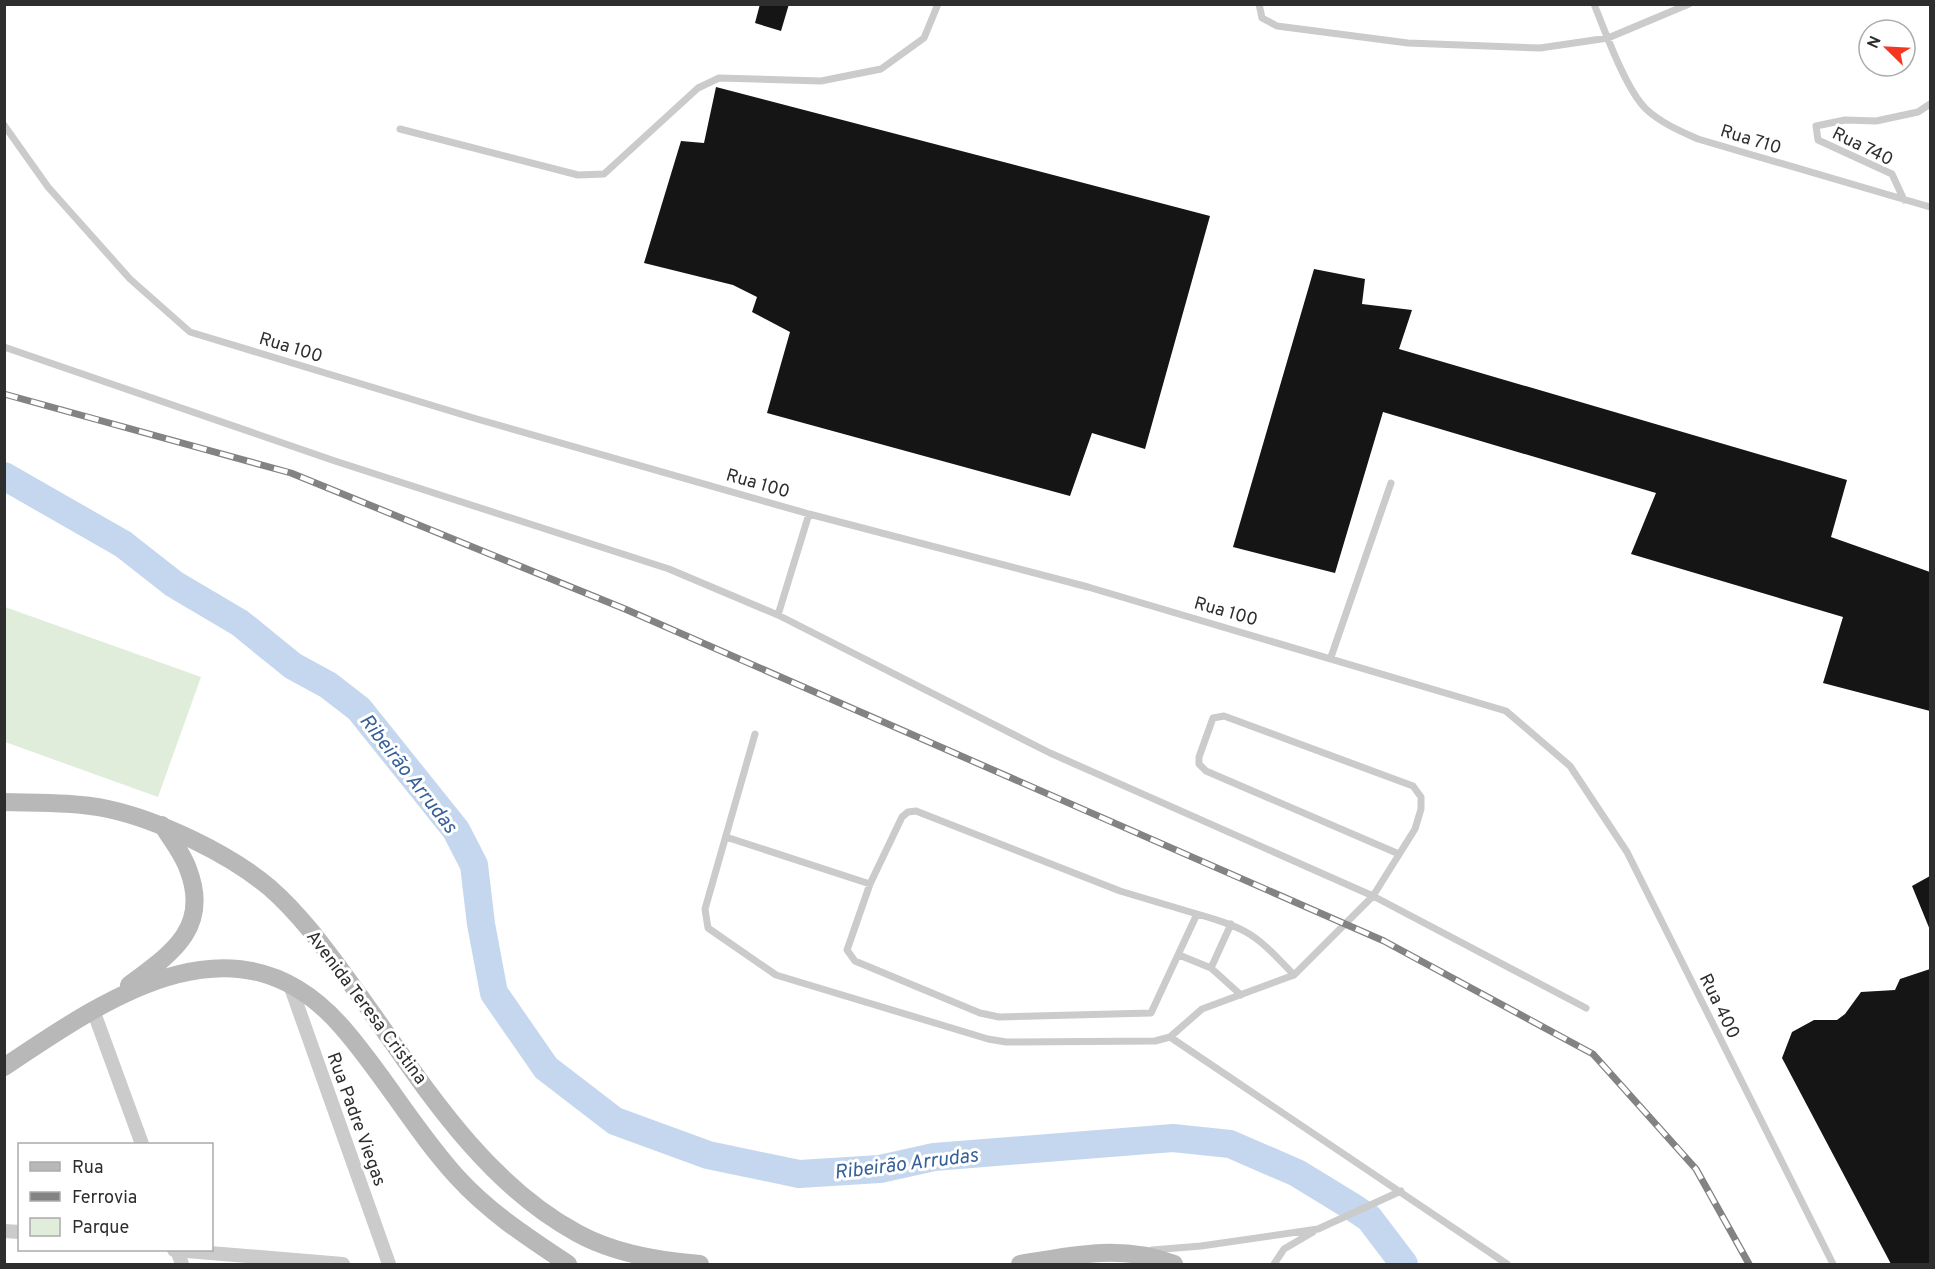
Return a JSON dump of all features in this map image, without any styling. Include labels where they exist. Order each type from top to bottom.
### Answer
[{"type":"main road","name":"Avenida Teresa Cristina","points":[[4,802],[59,803],[108,809],[162,825],[214,852],[269,887],[310,929],[454,1126],[515,1191],[578,1234],[630,1252],[700,1264]]},
{"type":"main road","points":[[100,1006],[173,952],[188,933],[196,902],[188,869],[162,825]]},
{"type":"main road","name":"Avenida Teresa Cristina","points":[[4,1066],[100,1006],[185,970],[215,967],[246,969],[290,986],[315,1002],[341,1025],[374,1066],[419,1131],[459,1179],[499,1217],[568,1264]]},
{"type":"main road","points":[[1020,1264],[1079,1253],[1130,1252],[1173,1264]]},
{"type":"street","name":"Rua Padre Viegas","points":[[290,986],[389,1264]]},
{"type":"street","points":[[100,1006],[111,1051],[142,1143]]},
{"type":"street","points":[[188,1251],[343,1264]]},
{"type":"lane","points":[[400,129],[578,175],[604,174],[626,157],[699,88],[719,78],[821,81],[881,69],[924,38],[938,4]]},
{"type":"lane","points":[[1259,4],[1262,18],[1277,26],[1408,43],[1540,48],[1608,38],[1689,4]]},
{"type":"lane","name":"Rua 710","points":[[1594,4],[1608,38],[1644,108],[1668,126],[1698,139],[1930,207]]},
{"type":"lane","name":"Rua 740","points":[[1904,200],[1892,174],[1818,140],[1816,126],[1845,120],[1876,121],[1918,112],[1930,104]]},
{"type":"lane","name":"Rua 100","points":[[4,125],[48,187],[130,279],[190,332],[477,419],[810,514],[1088,587],[1331,657],[1506,711],[1570,766]]},
{"type":"lane","points":[[4,347],[335,461],[669,569],[778,615],[1050,753],[1373,896],[1586,1008]]},
{"type":"lane","points":[[1331,657],[1391,483]]},
{"type":"lane","points":[[778,615],[810,514]]},
{"type":"lane","points":[[755,735],[705,909],[708,928],[776,975],[1006,1042],[1155,1041],[1170,1036],[1202,1009],[1294,975],[1373,896],[1400,854],[1415,830],[1421,809],[1421,797],[1413,786],[1224,716],[1212,718],[1199,757],[1199,764],[1206,771],[1400,854]]},
{"type":"lane","name":"Rua 400","points":[[1570,766],[1627,852],[1833,1264]]},
{"type":"lane","points":[[1197,914],[1154,1008],[1147,1014],[999,1017],[980,1013],[855,961],[847,950],[870,884],[902,817],[916,810],[1120,891],[1231,924],[1261,940],[1294,975]]},
{"type":"lane","points":[[726,837],[870,884]]},
{"type":"lane","points":[[1211,968],[1231,924]]},
{"type":"lane","points":[[1179,955],[1211,968],[1241,994]]},
{"type":"lane","points":[[1170,1036],[1507,1264]]},
{"type":"lane","points":[[1274,1264],[1284,1249],[1318,1229],[1401,1191]]},
{"type":"lane","points":[[1130,1252],[1201,1246],[1318,1229]]},
{"type":"green space","points":[[5,607],[201,677],[158,797],[5,742]]},
{"type":"building","points":[[760,4],[789,4],[781,31],[755,23]]},
{"type":"building","points":[[716,87],[1210,216],[1145,449],[1092,433],[1070,496],[767,413],[790,332],[752,312],[757,297],[733,285],[644,263],[681,141],[704,143]]},
{"type":"building","points":[[1314,269],[1365,279],[1362,304],[1412,310],[1399,349],[1847,480],[1831,537],[1930,572],[1930,711],[1823,683],[1843,617],[1631,554],[1656,493],[1383,412],[1335,573],[1233,547]]},
{"type":"building","points":[[1930,876],[1930,930],[1912,886]]},
{"type":"building","points":[[1930,969],[1930,1264],[1891,1264],[1782,1058],[1792,1032],[1814,1020],[1837,1020],[1845,1014],[1861,992],[1895,990],[1900,979]]},
{"type":"waterway","name":"Ribeirão Arrudas","points":[[4,476],[123,544],[174,584],[240,623],[293,666],[328,685],[359,709],[456,830],[474,865],[481,924],[494,993],[546,1068],[615,1121],[708,1155],[799,1174],[880,1169],[934,1157],[1173,1138],[1230,1144],[1297,1173],[1369,1218],[1404,1264]]},
{"type":"railway","points":[[4,394],[291,473],[625,609],[1384,941],[1593,1054],[1696,1169],[1749,1264]]}]
